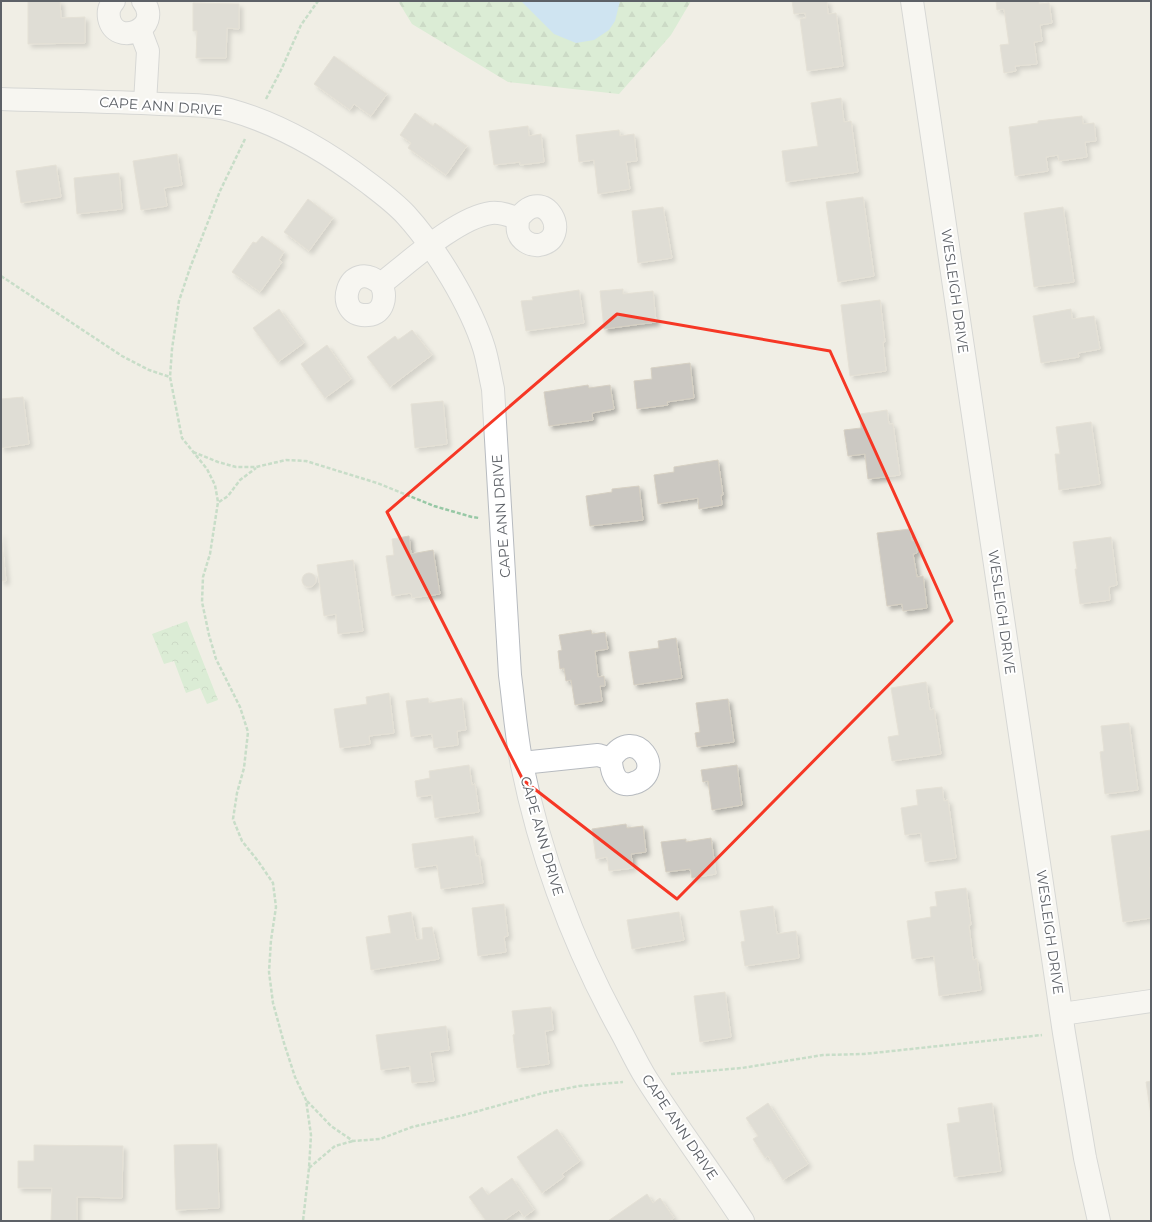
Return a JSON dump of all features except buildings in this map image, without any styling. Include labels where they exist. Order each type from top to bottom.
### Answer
[{"type":"street","points":[[114,1],[110,6],[108,13],[110,22],[118,32],[127,34],[140,30],[146,24],[149,15],[144,1]]},
{"type":"street","name":"WESLEIGH DRIVE","points":[[912,1],[1062,1014],[1085,1158],[1099,1221]]},
{"type":"street","points":[[140,30],[148,51],[145,103]]},
{"type":"street","name":"CAPE ANN DRIVE","points":[[1,99],[192,105],[228,110],[255,119],[290,133],[303,140],[355,173],[383,194],[406,215],[430,246],[455,284],[471,317],[484,348],[493,389],[510,675],[522,763],[537,828],[556,888],[574,936],[597,988],[646,1077],[743,1221]]},
{"type":"street","points":[[381,284],[458,226],[491,213],[506,214],[518,219]]},
{"type":"street","points":[[522,763],[598,755],[611,759]]},
{"type":"street","points":[[1062,1014],[1151,1001]]},
{"type":"path","points":[[303,1221],[311,1135],[306,1100],[295,1077],[284,1043],[272,995],[269,972],[271,940],[276,907],[273,883],[242,841],[233,819],[237,793],[244,768],[248,732],[240,707],[216,659],[202,602],[203,577],[210,554],[218,502],[215,485],[207,469],[182,438],[170,377],[172,349],[179,301],[220,190],[282,68],[301,25],[318,1]]},
{"type":"path","points":[[1,276],[122,356],[149,370],[170,377]]},
{"type":"path","points":[[192,452],[236,467],[256,467],[286,460],[306,461],[377,483],[434,506],[472,517],[501,520]]},
{"type":"path","points":[[218,502],[228,496],[240,480],[256,467]]},
{"type":"path","points":[[309,1168],[335,1146],[353,1141]]},
{"type":"highlighted area","points":[[617,314],[830,351],[952,621],[677,899],[523,780],[387,512]]},
{"type":"green space","points":[[398,1],[691,1],[671,35],[619,94],[508,82],[412,24]]},
{"type":"green space","points":[[187,621],[218,700],[207,704],[200,688],[186,693],[174,661],[164,664],[152,634]]},
{"type":"water","points":[[521,1],[620,1],[615,21],[609,30],[594,40],[576,43],[554,34]]}]
